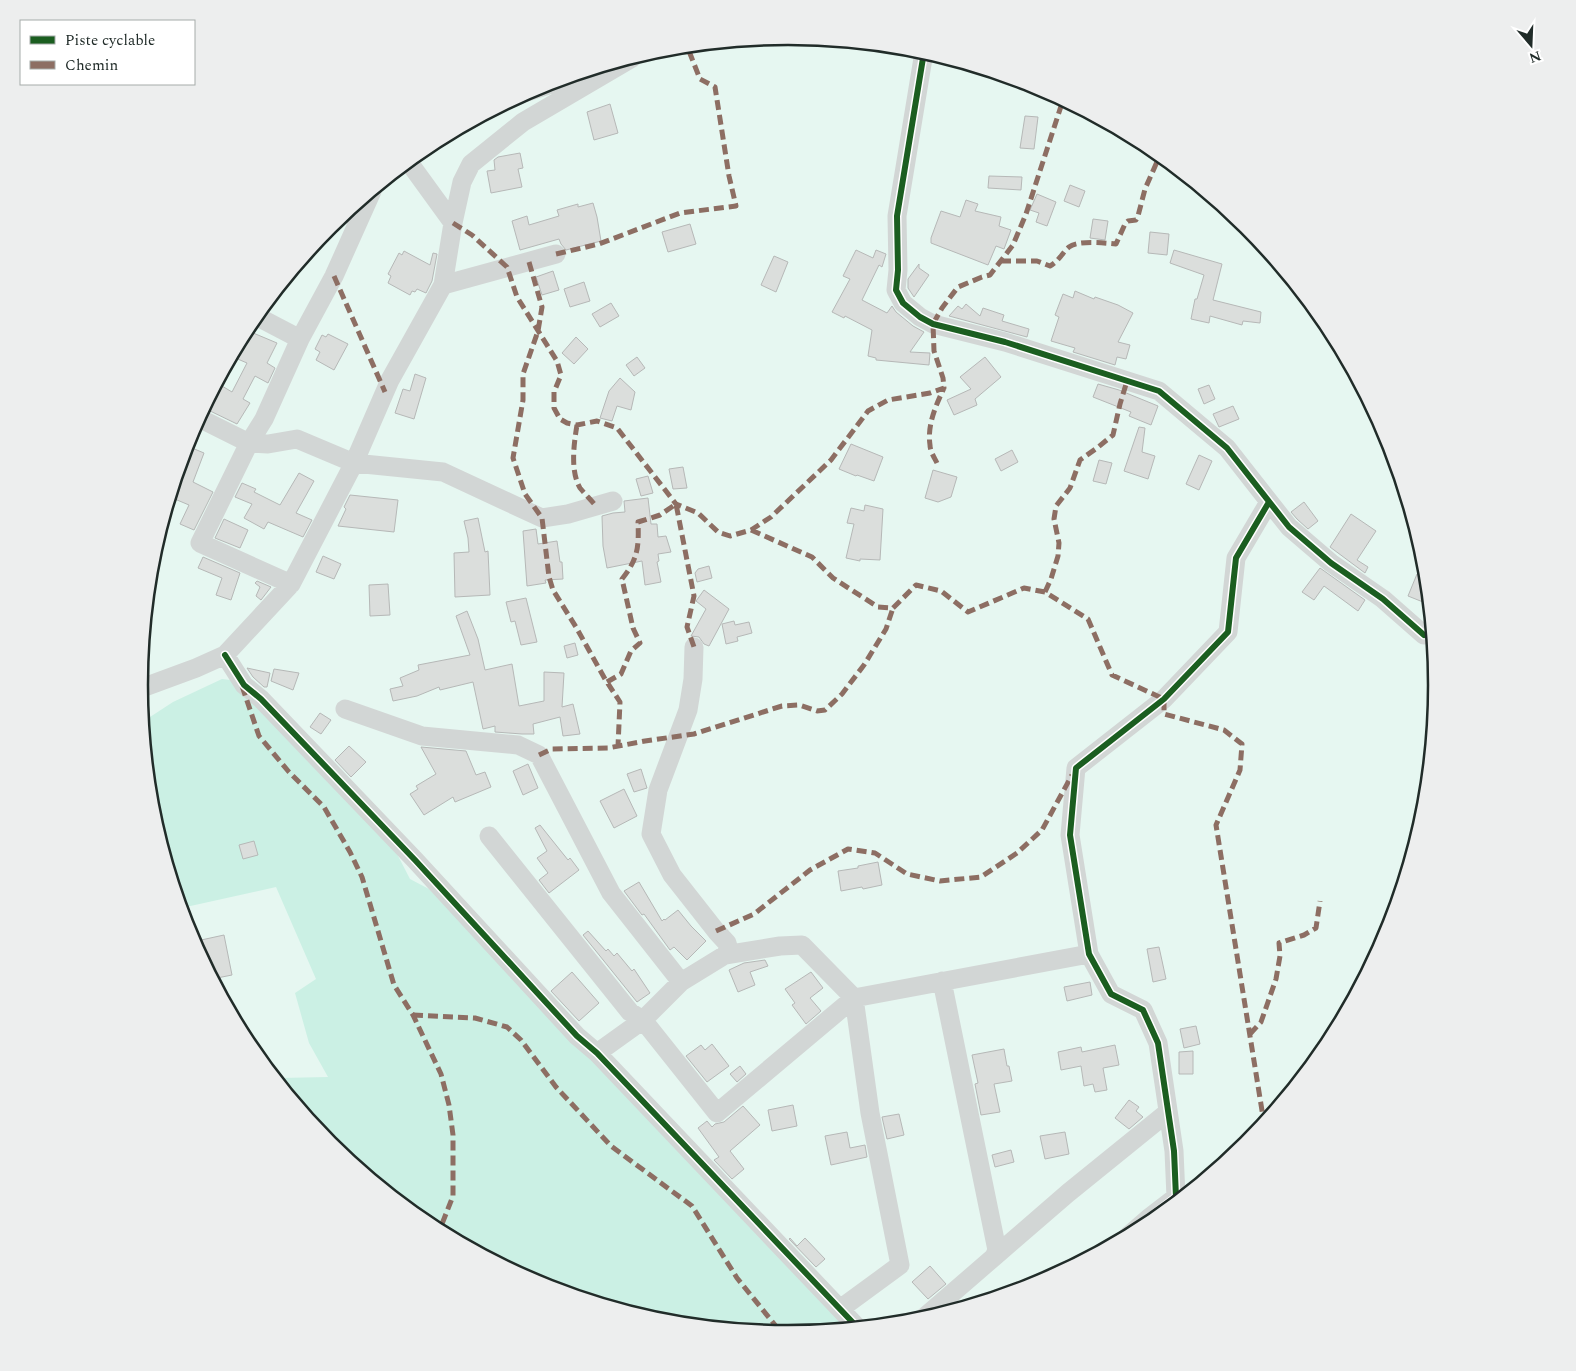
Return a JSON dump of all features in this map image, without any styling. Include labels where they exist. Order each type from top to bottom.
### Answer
[{"type":"street","points":[[923,59],[897,216],[898,270],[896,290],[903,303],[920,317],[934,324],[1005,342],[1159,391],[1227,448],[1289,527],[1331,563],[1383,600],[1424,635]]},
{"type":"street","points":[[148,686],[225,655],[291,584],[354,464],[390,380],[443,285],[462,182],[471,164],[523,122],[611,70]]},
{"type":"street","points":[[412,167],[453,223]]},
{"type":"street","points":[[291,584],[200,543],[249,443],[264,419],[300,339],[334,276],[366,204]]},
{"type":"street","points":[[443,285],[556,254]]},
{"type":"street","points":[[263,320],[300,339]]},
{"type":"street","points":[[205,421],[249,443],[268,444],[297,439],[354,464],[443,472],[542,518],[568,514],[613,501]]},
{"type":"street","points":[[1176,1195],[1174,1151],[1158,1043],[1143,1010],[1111,994],[1089,954],[1070,835],[1076,768],[1164,699],[1228,632],[1236,558],[1269,502]]},
{"type":"street","points":[[597,1053],[643,1020],[681,982],[730,950],[727,942],[716,931],[672,875],[651,834],[658,790],[688,710],[694,679],[694,647]]},
{"type":"street","points":[[225,655],[244,686],[261,699],[415,860],[577,1036],[597,1053],[853,1323]]},
{"type":"street","points":[[345,709],[422,736],[518,745],[539,755],[611,893],[681,982]]},
{"type":"street","points":[[489,836],[630,1012],[643,1020],[716,1113],[854,998],[1089,954]]},
{"type":"street","points":[[725,954],[780,946],[802,945],[854,998],[870,1113],[900,1265],[840,1309]]},
{"type":"street","points":[[942,981],[997,1250],[994,1257]]},
{"type":"street","points":[[933,1309],[1068,1193],[1168,1112]]},
{"type":"green space","points":[[222,679],[239,681],[395,850],[410,879],[429,889],[845,1324],[788,1326],[704,1321],[663,1314],[582,1292],[505,1260],[468,1240],[398,1194],[366,1167],[306,1108],[282,1078],[328,1077],[309,1043],[295,993],[316,979],[276,887],[187,907],[169,851],[160,810],[153,769],[149,727],[149,717],[173,702]]},
{"type":"building","points":[[610,104],[618,133],[594,140],[587,112]]},
{"type":"building","points":[[1025,116],[1038,117],[1034,149],[1020,148]]},
{"type":"building","points":[[520,153],[523,168],[518,169],[522,187],[491,193],[487,171],[495,170],[494,160],[498,157]]},
{"type":"building","points":[[989,176],[1022,177],[1021,190],[988,188]]},
{"type":"building","points":[[1070,185],[1085,191],[1079,207],[1064,201]]},
{"type":"building","points":[[1037,194],[1056,202],[1047,226],[1036,222],[1039,213],[1030,210]]},
{"type":"building","points":[[966,200],[978,204],[975,211],[1001,217],[999,226],[1011,230],[1004,249],[996,246],[988,265],[931,243],[941,211],[960,217]]},
{"type":"building","points":[[593,203],[601,241],[566,250],[559,239],[520,250],[512,221],[527,216],[529,225],[559,216],[557,210],[578,204],[578,207]]},
{"type":"building","points":[[1093,219],[1108,221],[1105,240],[1090,238]]},
{"type":"building","points":[[690,224],[696,244],[668,252],[662,232]]},
{"type":"building","points":[[1150,232],[1169,234],[1167,255],[1148,253]]},
{"type":"building","points":[[856,250],[873,258],[876,250],[886,254],[882,267],[879,265],[862,300],[887,313],[892,306],[896,312],[913,326],[924,332],[910,352],[930,353],[929,365],[876,360],[876,358],[868,356],[872,330],[845,316],[844,318],[832,312],[850,279],[843,276]]},
{"type":"building","points":[[1174,250],[1222,264],[1213,300],[1261,312],[1260,323],[1243,321],[1242,325],[1210,316],[1209,323],[1191,319],[1195,299],[1197,299],[1204,275],[1170,263]]},
{"type":"building","points":[[404,251],[430,265],[433,253],[437,254],[432,281],[426,293],[417,289],[415,292],[412,291],[410,295],[388,283],[391,276],[388,274],[399,253],[402,255]]},
{"type":"building","points":[[774,256],[788,262],[776,292],[761,285]]},
{"type":"building","points":[[919,264],[919,268],[929,275],[914,297],[908,288],[908,279]]},
{"type":"building","points":[[553,271],[559,290],[542,295],[536,277]]},
{"type":"building","points":[[584,282],[590,301],[570,307],[564,289]]},
{"type":"building","points":[[1075,291],[1094,299],[1095,297],[1118,305],[1133,313],[1118,342],[1130,345],[1126,359],[1117,357],[1115,365],[1073,352],[1075,348],[1051,341],[1059,317],[1055,315],[1063,294],[1073,298]]},
{"type":"building","points":[[611,303],[619,316],[600,327],[592,314]]},
{"type":"building","points":[[966,304],[980,316],[983,308],[1004,315],[1002,321],[1029,329],[1027,337],[949,316],[958,306],[962,309]]},
{"type":"building","points":[[253,333],[277,343],[267,363],[275,368],[268,383],[255,376],[243,399],[250,403],[237,424],[210,411],[222,386],[232,392],[247,363],[237,359]]},
{"type":"building","points":[[328,334],[348,344],[334,370],[316,360],[320,352],[315,349],[322,335],[326,337]]},
{"type":"building","points":[[576,337],[588,349],[574,364],[562,353]]},
{"type":"building","points":[[637,357],[645,368],[634,376],[626,365]]},
{"type":"building","points":[[985,357],[1001,377],[975,399],[977,405],[954,415],[947,400],[971,389],[960,377]]},
{"type":"building","points":[[415,374],[426,378],[414,419],[395,413],[403,389],[410,391]]},
{"type":"building","points":[[620,378],[635,392],[631,410],[617,406],[612,421],[600,418],[609,391]]},
{"type":"building","points":[[1098,384],[1119,390],[1158,406],[1151,425],[1129,416],[1131,412],[1093,397]]},
{"type":"building","points":[[1209,385],[1215,399],[1204,404],[1198,389]]},
{"type":"building","points":[[1233,406],[1239,419],[1219,427],[1213,414]]},
{"type":"building","points":[[1139,427],[1145,428],[1142,452],[1155,456],[1148,479],[1124,471]]},
{"type":"building","points":[[851,444],[883,457],[874,481],[839,469]]},
{"type":"building","points":[[193,448],[204,453],[193,482],[213,492],[194,530],[180,524],[189,505],[175,499]]},
{"type":"building","points":[[1012,450],[1018,462],[1001,471],[995,459]]},
{"type":"building","points":[[1199,455],[1212,461],[1199,490],[1186,484]]},
{"type":"building","points":[[1099,460],[1112,463],[1106,484],[1093,481]]},
{"type":"building","points":[[683,467],[687,488],[673,489],[669,469]]},
{"type":"building","points":[[933,470],[957,477],[951,497],[938,502],[925,498]]},
{"type":"building","points":[[299,473],[314,481],[296,513],[312,520],[303,537],[268,522],[264,529],[244,518],[252,504],[235,497],[242,483],[256,489],[254,492],[280,505]]},
{"type":"building","points":[[648,476],[653,493],[641,496],[636,479]]},
{"type":"building","points":[[350,495],[398,500],[394,532],[338,526]]},
{"type":"building","points":[[648,498],[651,524],[657,524],[658,537],[666,536],[671,552],[658,554],[659,561],[657,562],[661,582],[645,585],[642,561],[607,568],[603,546],[602,516],[625,512],[624,501]]},
{"type":"building","points":[[1304,502],[1318,521],[1308,529],[1291,512]]},
{"type":"building","points":[[865,505],[883,509],[880,560],[860,559],[860,561],[846,558],[854,524],[847,523],[851,508],[864,511]]},
{"type":"building","points":[[1351,514],[1376,531],[1357,560],[1368,567],[1365,573],[1330,547]]},
{"type":"building","points":[[478,518],[485,552],[488,551],[490,595],[455,597],[454,553],[469,552],[464,521]]},
{"type":"building","points":[[224,519],[248,530],[240,548],[215,538]]},
{"type":"building","points":[[536,529],[538,544],[557,541],[560,562],[562,562],[563,579],[545,580],[546,583],[527,586],[523,531]]},
{"type":"building","points":[[323,556],[341,564],[334,579],[316,572]]},
{"type":"building","points":[[203,557],[240,573],[231,600],[216,595],[222,578],[198,568]]},
{"type":"building","points":[[709,566],[712,578],[697,582],[695,573],[698,569]]},
{"type":"building","points":[[1320,568],[1365,600],[1358,611],[1324,586],[1314,600],[1302,592]]},
{"type":"building","points":[[1417,574],[1418,574],[1423,602],[1408,596]]},
{"type":"building","points":[[257,581],[271,587],[261,600],[256,596],[260,587],[255,583]]},
{"type":"building","points":[[388,584],[390,615],[370,616],[369,585]]},
{"type":"building","points":[[704,590],[729,609],[709,646],[704,644],[699,637],[691,636],[706,609],[696,601]]},
{"type":"building","points":[[526,598],[537,642],[521,645],[515,621],[511,622],[506,602]]},
{"type":"building","points":[[467,611],[478,639],[485,670],[512,664],[519,706],[544,701],[544,672],[564,673],[562,707],[573,704],[580,734],[563,736],[560,717],[533,724],[534,734],[495,732],[495,726],[483,729],[473,682],[440,690],[439,687],[417,696],[393,701],[390,689],[403,686],[400,678],[419,670],[418,665],[470,655],[456,616]]},
{"type":"building","points":[[734,621],[735,625],[749,622],[752,633],[737,637],[738,641],[726,644],[722,624]]},
{"type":"building","points":[[575,643],[578,655],[567,658],[564,646]]},
{"type":"building","points":[[247,668],[270,673],[267,687],[264,687],[253,677]]},
{"type":"building","points":[[274,669],[299,673],[293,690],[271,681]]},
{"type":"building","points":[[320,713],[331,720],[321,734],[310,727]]},
{"type":"building","points":[[349,746],[366,762],[351,777],[335,760]]},
{"type":"building","points":[[421,747],[466,751],[476,775],[485,772],[491,787],[455,802],[453,797],[424,815],[410,794],[418,789],[416,786],[436,774]]},
{"type":"building","points":[[528,764],[538,788],[523,795],[513,771]]},
{"type":"building","points":[[641,769],[647,788],[634,792],[627,774]]},
{"type":"building","points":[[624,789],[637,816],[614,828],[600,801]]},
{"type":"building","points":[[540,825],[568,860],[570,858],[579,870],[549,893],[539,880],[548,873],[537,858],[547,851],[535,828]]},
{"type":"building","points":[[254,841],[258,855],[243,859],[239,845]]},
{"type":"building","points":[[878,862],[882,885],[841,891],[838,871]]},
{"type":"building","points":[[639,882],[662,921],[678,910],[706,941],[687,960],[674,947],[670,950],[644,914],[642,915],[624,891]]},
{"type":"building","points":[[588,931],[606,951],[608,949],[614,956],[617,953],[632,971],[634,969],[650,993],[637,1002],[583,935]]},
{"type":"building","points":[[224,935],[232,975],[218,978],[200,940]]},
{"type":"building","points":[[1159,947],[1166,979],[1153,982],[1147,949]]},
{"type":"building","points":[[765,960],[768,966],[750,972],[755,985],[738,992],[729,970],[744,963]]},
{"type":"building","points":[[572,972],[599,1003],[579,1021],[551,991]]},
{"type":"building","points":[[811,972],[823,988],[810,998],[821,1011],[806,1024],[792,1005],[795,1003],[785,989]]},
{"type":"building","points":[[1090,982],[1092,995],[1067,1001],[1064,987]]},
{"type":"building","points":[[1196,1026],[1200,1044],[1184,1048],[1180,1029]]},
{"type":"building","points":[[712,1044],[729,1066],[707,1082],[686,1056],[701,1045],[705,1050]]},
{"type":"building","points":[[1115,1045],[1119,1065],[1103,1068],[1107,1090],[1095,1092],[1093,1084],[1084,1086],[1081,1066],[1061,1070],[1058,1052],[1081,1047],[1082,1052]]},
{"type":"building","points":[[1004,1049],[1012,1081],[994,1084],[1000,1112],[981,1115],[975,1084],[978,1083],[972,1055]]},
{"type":"building","points":[[1193,1051],[1193,1074],[1179,1074],[1179,1052]]},
{"type":"building","points":[[740,1066],[746,1074],[737,1082],[730,1074]]},
{"type":"building","points":[[1129,1100],[1139,1107],[1136,1111],[1143,1117],[1129,1129],[1115,1118]]},
{"type":"building","points":[[793,1105],[797,1126],[772,1131],[768,1110]]},
{"type":"building","points":[[743,1106],[760,1125],[730,1151],[744,1169],[732,1179],[714,1160],[719,1157],[698,1128],[707,1121],[712,1127],[715,1124],[724,1122]]},
{"type":"building","points":[[899,1114],[904,1135],[887,1139],[882,1117]]},
{"type":"building","points":[[847,1132],[850,1148],[865,1145],[867,1157],[831,1165],[825,1136]]},
{"type":"building","points":[[1065,1132],[1069,1154],[1045,1159],[1040,1136]]},
{"type":"building","points":[[1011,1150],[1014,1162],[995,1167],[992,1155]]},
{"type":"building","points":[[805,1238],[825,1259],[816,1267],[789,1239],[797,1246]]},
{"type":"building","points":[[930,1266],[946,1284],[928,1299],[912,1282]]},
{"type":"marked path","points":[[556,254],[599,244],[680,213],[736,206],[729,176],[715,87],[700,79],[690,52]]},
{"type":"marked path","points":[[453,223],[472,235],[507,267],[517,297],[557,361],[561,375],[554,392],[554,408],[560,419],[577,425],[597,421],[617,428],[676,504],[698,513],[718,532],[730,536],[751,530],[771,517],[831,460],[868,411],[888,400],[930,393],[944,388],[943,378],[934,351],[933,324],[942,308],[958,287],[990,275],[1013,245],[1026,214],[1061,106]]},
{"type":"marked path","points":[[1001,261],[1037,261],[1050,266],[1073,245],[1079,243],[1116,244],[1125,224],[1128,221],[1136,220],[1138,216],[1145,189],[1157,162]]},
{"type":"marked path","points":[[529,262],[542,307],[538,331],[523,374],[523,400],[513,458],[525,494],[542,518],[549,577],[553,590],[620,702],[618,746]]},
{"type":"marked path","points":[[334,276],[385,392]]},
{"type":"marked path","points":[[1045,592],[1058,556],[1059,543],[1054,519],[1056,506],[1070,488],[1080,460],[1113,435],[1127,381]]},
{"type":"marked path","points":[[937,463],[932,454],[929,438],[935,408],[944,388]]},
{"type":"marked path","points":[[577,425],[574,448],[575,474],[580,488],[596,506]]},
{"type":"marked path","points":[[607,682],[621,674],[631,651],[640,643],[633,628],[622,579],[631,565],[636,552],[638,522],[660,515],[676,504],[694,596],[687,627],[694,647]]},
{"type":"marked path","points":[[751,530],[812,557],[833,578],[878,607],[893,608],[916,585],[941,591],[968,612],[1024,588],[1045,592],[1088,619],[1112,675],[1164,699],[1164,714],[1224,730],[1242,744],[1240,770],[1216,825],[1263,1115]]},
{"type":"marked path","points":[[539,755],[552,749],[608,748],[694,734],[782,706],[799,705],[817,711],[825,710],[842,694],[864,665],[886,629],[893,608]]},
{"type":"marked path","points":[[242,686],[259,736],[289,772],[324,807],[350,852],[362,877],[394,985],[413,1015],[441,1074],[449,1105],[453,1135],[453,1196],[442,1224]]},
{"type":"marked path","points":[[716,931],[754,914],[810,870],[848,849],[875,853],[907,874],[940,881],[981,877],[1017,853],[1042,830],[1072,775]]},
{"type":"marked path","points":[[1250,1034],[1261,1022],[1276,979],[1280,956],[1279,943],[1304,935],[1316,928],[1320,901]]},
{"type":"marked path","points":[[413,1015],[475,1018],[507,1027],[521,1040],[556,1087],[611,1146],[692,1206],[737,1278],[775,1326]]},
{"type":"cycle path","points":[[923,59],[897,216],[898,270],[896,290],[903,303],[920,317],[933,324],[1005,342],[1159,391],[1227,448],[1289,527],[1331,563],[1383,599],[1424,635]]},
{"type":"cycle path","points":[[1176,1195],[1174,1151],[1158,1043],[1143,1010],[1111,994],[1089,954],[1070,835],[1076,768],[1164,699],[1228,632],[1236,558],[1269,502]]},
{"type":"cycle path","points":[[225,655],[244,685],[261,699],[415,860],[577,1036],[597,1053],[853,1323]]}]
